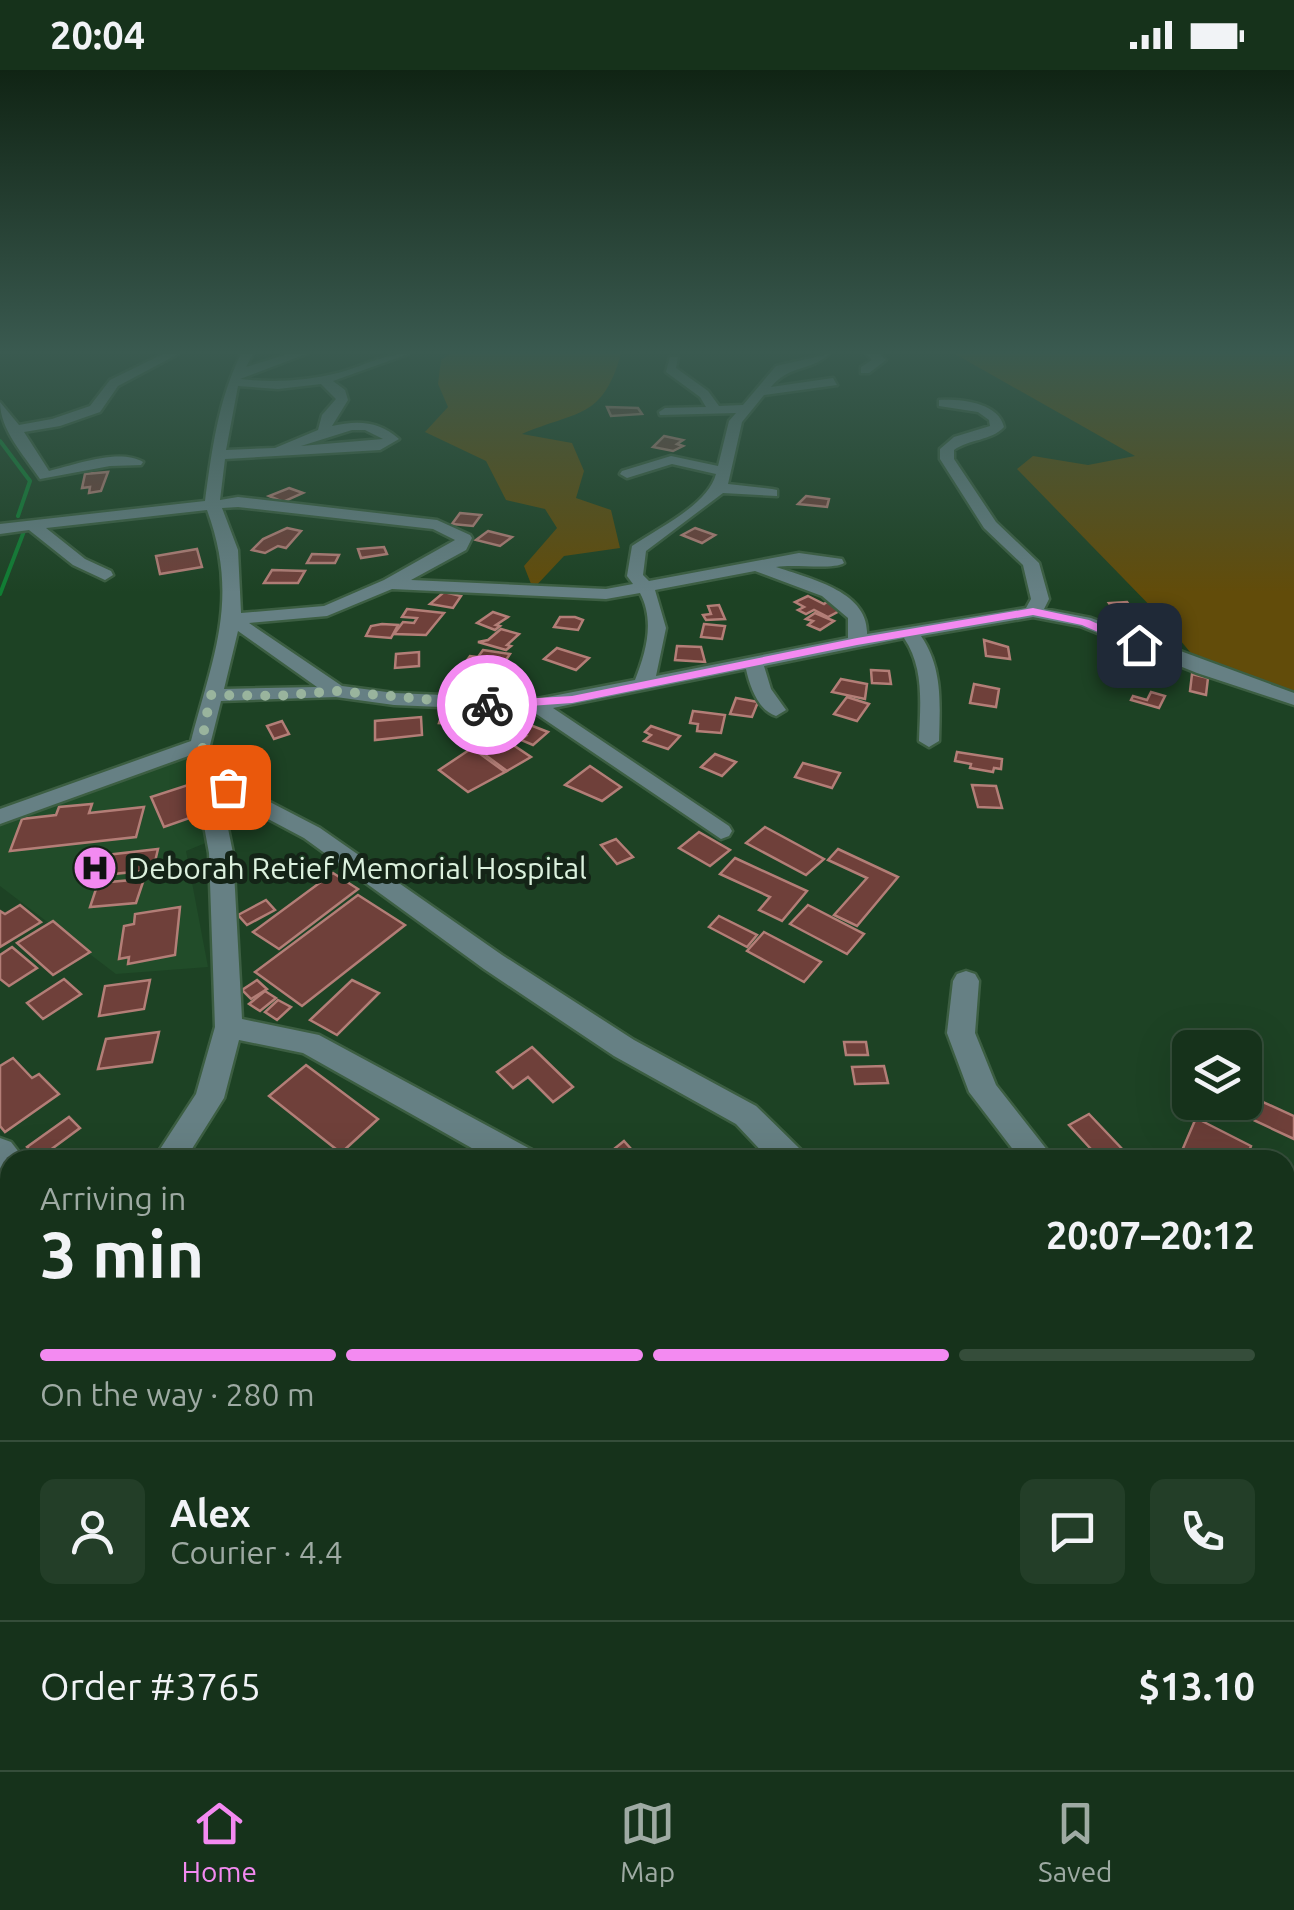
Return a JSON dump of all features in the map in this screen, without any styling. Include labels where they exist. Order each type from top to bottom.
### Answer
[{"type":"street","points":[[14,433],[45,476],[110,462],[136,462]]},
{"type":"street","points":[[175,1150],[210,1098],[229,1027],[221,853],[200,744],[232,619],[230,550],[212,502],[222,433]]},
{"type":"street","points":[[281,448],[320,433]]},
{"type":"street","points":[[218,454],[380,446],[392,438],[383,433]]},
{"type":"street","points":[[642,684],[660,640],[648,588],[635,576],[638,550],[705,502],[721,479],[733,433]]},
{"type":"street","points":[[987,433],[952,443],[947,459],[990,525],[1031,562],[1040,600],[1033,612]]},
{"type":"street","points":[[628,474],[671,460],[721,479],[772,492]]},
{"type":"street","points":[[0,529],[212,502],[280,505],[309,512],[438,524],[464,538],[460,547],[390,584],[327,610],[232,619]]},
{"type":"street","points":[[32,525],[79,562],[105,575]]},
{"type":"street","points":[[718,552],[723,572]]},
{"type":"street","points":[[390,584],[606,594],[754,565],[814,558],[836,563]]},
{"type":"street","points":[[754,565],[830,593],[848,606],[859,623],[857,642]]},
{"type":"street","points":[[211,695],[276,696],[336,691],[484,705],[537,704],[1033,612],[1085,622],[1204,669],[1294,698]]},
{"type":"street","points":[[232,619],[336,691]]},
{"type":"street","points":[[909,632],[927,661],[929,741]]},
{"type":"street","points":[[754,665],[762,690],[776,710]]},
{"type":"street","points":[[537,704],[616,764],[674,796],[721,830]]},
{"type":"street","points":[[0,817],[200,744]]},
{"type":"street","points":[[206,778],[312,833],[493,962],[624,1048],[746,1115],[780,1150]]},
{"type":"street","points":[[966,981],[962,1034],[984,1092],[1032,1150]]},
{"type":"street","points":[[229,1027],[309,1043],[503,1150]]},
{"type":"shaded area","points":[[428,433],[524,433],[572,443],[584,471],[576,498],[611,510],[620,548],[564,556],[533,589],[524,566],[557,528],[545,509],[506,500],[486,461]]},
{"type":"shaded area","points":[[1095,433],[1294,433],[1294,699],[1204,669],[1161,617],[1017,469],[1033,456],[1088,465],[1135,456]]},
{"type":"shaded area","name":"Deborah Retief Memorial Hospital","points":[[183,751],[207,812],[208,842],[186,851],[208,967],[116,974],[0,886],[0,817]]},
{"type":"building","points":[[664,436],[683,440],[677,444],[683,446],[673,451],[653,447]]},
{"type":"building","points":[[108,472],[101,491],[89,493],[90,487],[82,488],[85,474]]},
{"type":"building","points":[[289,488],[303,493],[283,502],[269,496]]},
{"type":"building","points":[[806,496],[829,499],[827,507],[798,504]]},
{"type":"building","points":[[460,513],[481,515],[473,526],[452,524]]},
{"type":"building","points":[[287,528],[301,531],[286,548],[278,546],[265,553],[252,550],[263,539]]},
{"type":"building","points":[[695,528],[715,535],[702,543],[682,535]]},
{"type":"building","points":[[488,531],[512,537],[500,546],[476,540]]},
{"type":"building","points":[[384,547],[387,554],[361,558],[358,549]]},
{"type":"building","points":[[197,549],[202,567],[160,574],[156,556]]},
{"type":"building","points":[[312,554],[339,555],[335,563],[307,563]]},
{"type":"building","points":[[272,570],[305,571],[298,583],[264,583]]},
{"type":"building","points":[[444,592],[461,596],[453,608],[430,604]]},
{"type":"building","points":[[808,596],[843,609],[828,617],[814,610],[806,614],[798,610],[804,607],[795,602]]},
{"type":"building","points":[[1127,602],[1138,617],[1119,617],[1109,603]]},
{"type":"building","points":[[719,605],[725,619],[706,620],[703,615],[711,614],[708,606]]},
{"type":"building","points":[[407,609],[444,613],[426,635],[394,634],[403,622],[414,623],[417,618],[402,617]]},
{"type":"building","points":[[493,612],[508,617],[495,630],[477,623]]},
{"type":"building","points":[[815,613],[834,621],[820,630],[808,625],[813,621],[806,619]]},
{"type":"building","points":[[560,617],[583,620],[578,630],[554,627]]},
{"type":"building","points":[[704,624],[725,626],[722,639],[701,637]]},
{"type":"building","points":[[398,625],[391,638],[366,636],[371,626]]},
{"type":"building","points":[[501,629],[519,634],[506,650],[478,642],[488,640]]},
{"type":"building","points":[[984,640],[1008,647],[1010,659],[986,656]]},
{"type":"building","points":[[677,646],[701,647],[705,662],[675,660]]},
{"type":"building","points":[[557,648],[589,658],[576,670],[544,659]]},
{"type":"building","points":[[483,650],[510,654],[498,672],[462,667],[470,656],[478,657]]},
{"type":"building","points":[[419,652],[419,666],[395,668],[396,654]]},
{"type":"building","points":[[871,670],[889,671],[891,684],[872,683]]},
{"type":"building","points":[[1192,674],[1208,678],[1206,695],[1190,691]]},
{"type":"building","points":[[841,679],[867,684],[865,699],[832,692]]},
{"type":"building","points":[[974,684],[999,689],[996,707],[970,703]]},
{"type":"building","points":[[1151,692],[1165,696],[1159,708],[1131,700],[1133,696],[1147,700]]},
{"type":"building","points":[[847,697],[869,704],[857,721],[834,714]]},
{"type":"building","points":[[736,698],[758,702],[752,717],[730,714]]},
{"type":"building","points":[[693,711],[725,715],[721,733],[697,731],[698,724],[690,723]]},
{"type":"building","points":[[442,714],[477,716],[474,725],[439,723]]},
{"type":"building","points":[[421,717],[422,735],[375,740],[375,721]]},
{"type":"building","points":[[282,721],[289,734],[274,739],[267,726]]},
{"type":"building","points":[[525,723],[548,732],[533,745],[521,740],[526,736],[515,732]]},
{"type":"building","points":[[651,726],[680,736],[668,749],[644,741],[651,735],[645,732]]},
{"type":"building","points":[[500,736],[531,757],[507,771],[476,748]]},
{"type":"building","points":[[472,748],[505,772],[468,792],[439,770]]},
{"type":"building","points":[[957,752],[1002,759],[1001,769],[994,768],[993,772],[970,768],[971,764],[955,761]]},
{"type":"building","points":[[715,754],[736,762],[722,776],[701,767]]},
{"type":"building","points":[[803,763],[840,773],[832,788],[795,777]]},
{"type":"building","points":[[590,766],[621,787],[602,801],[565,785]]},
{"type":"building","points":[[188,785],[201,814],[164,827],[151,797]]},
{"type":"building","points":[[972,785],[996,786],[1002,808],[978,807]]},
{"type":"building","points":[[92,804],[89,813],[144,807],[136,837],[10,851],[22,819],[56,815],[59,807]]},
{"type":"building","points":[[765,827],[824,859],[806,875],[746,843]]},
{"type":"building","points":[[699,832],[730,850],[710,866],[679,848]]},
{"type":"building","points":[[616,839],[633,857],[617,864],[601,845]]},
{"type":"building","points":[[158,849],[153,870],[83,877],[89,857]]},
{"type":"building","points":[[838,849],[898,877],[857,926],[834,915],[867,878],[828,860]]},
{"type":"building","points":[[735,858],[807,891],[782,921],[759,910],[770,897],[720,874]]},
{"type":"building","points":[[333,873],[358,889],[279,949],[253,932]]},
{"type":"building","points":[[144,879],[136,903],[90,907],[98,883]]},
{"type":"building","points":[[358,895],[405,925],[302,1006],[255,972]]},
{"type":"building","points":[[266,900],[275,910],[247,925],[238,915]]},
{"type":"building","points":[[20,905],[41,922],[0,947],[0,911],[5,914]]},
{"type":"building","points":[[808,905],[864,934],[847,954],[790,924]]},
{"type":"building","points":[[180,907],[175,955],[128,964],[129,957],[119,959],[124,926],[134,924],[135,914]]},
{"type":"building","points":[[719,916],[757,935],[747,947],[709,927]]},
{"type":"building","points":[[53,921],[90,952],[53,975],[17,943]]},
{"type":"building","points":[[764,932],[821,962],[804,982],[747,951]]},
{"type":"building","points":[[12,947],[37,968],[9,986],[0,979],[0,955]]},
{"type":"building","points":[[64,979],[81,994],[43,1019],[27,1003]]},
{"type":"building","points":[[150,980],[144,1009],[99,1016],[105,986]]},
{"type":"building","points":[[257,980],[267,989],[251,999],[242,990]]},
{"type":"building","points":[[352,980],[379,993],[337,1035],[310,1020]]},
{"type":"building","points":[[265,991],[276,998],[260,1011],[249,1004]]},
{"type":"building","points":[[278,1000],[291,1007],[277,1020],[265,1012]]},
{"type":"building","points":[[159,1032],[152,1062],[98,1069],[106,1039]]},
{"type":"building","points":[[844,1042],[866,1042],[868,1055],[846,1055]]},
{"type":"building","points":[[532,1047],[573,1087],[553,1102],[528,1077],[513,1088],[497,1072]]},
{"type":"building","points":[[13,1058],[32,1078],[39,1074],[59,1094],[5,1132],[0,1126],[0,1066]]},
{"type":"building","points":[[306,1065],[378,1119],[344,1150],[337,1150],[269,1096]]},
{"type":"building","points":[[884,1066],[888,1083],[855,1084],[852,1067]]},
{"type":"building","points":[[1262,1102],[1294,1116],[1294,1139],[1253,1120],[1262,1120]]},
{"type":"building","points":[[1089,1114],[1123,1150],[1092,1150],[1069,1125]]},
{"type":"building","points":[[69,1117],[80,1128],[50,1150],[27,1147]]},
{"type":"building","points":[[1195,1120],[1200,1120],[1251,1146],[1250,1150],[1182,1150]]},
{"type":"building","points":[[624,1141],[632,1150],[613,1150]]},
{"type":"waterway","points":[[0,441],[30,481],[18,516]]},
{"type":"waterway","points":[[0,594],[26,526]]},
{"type":"way so far","points":[[228,787],[206,778],[202,760],[200,744],[211,695],[276,696],[336,691],[487,705]]},
{"type":"place","name":"Deborah Retief Memorial Hospital","points":[[95,868]]},
{"type":"route","points":[[487,705],[572,700],[909,632],[1033,612],[1085,622],[1139,645]]}]
